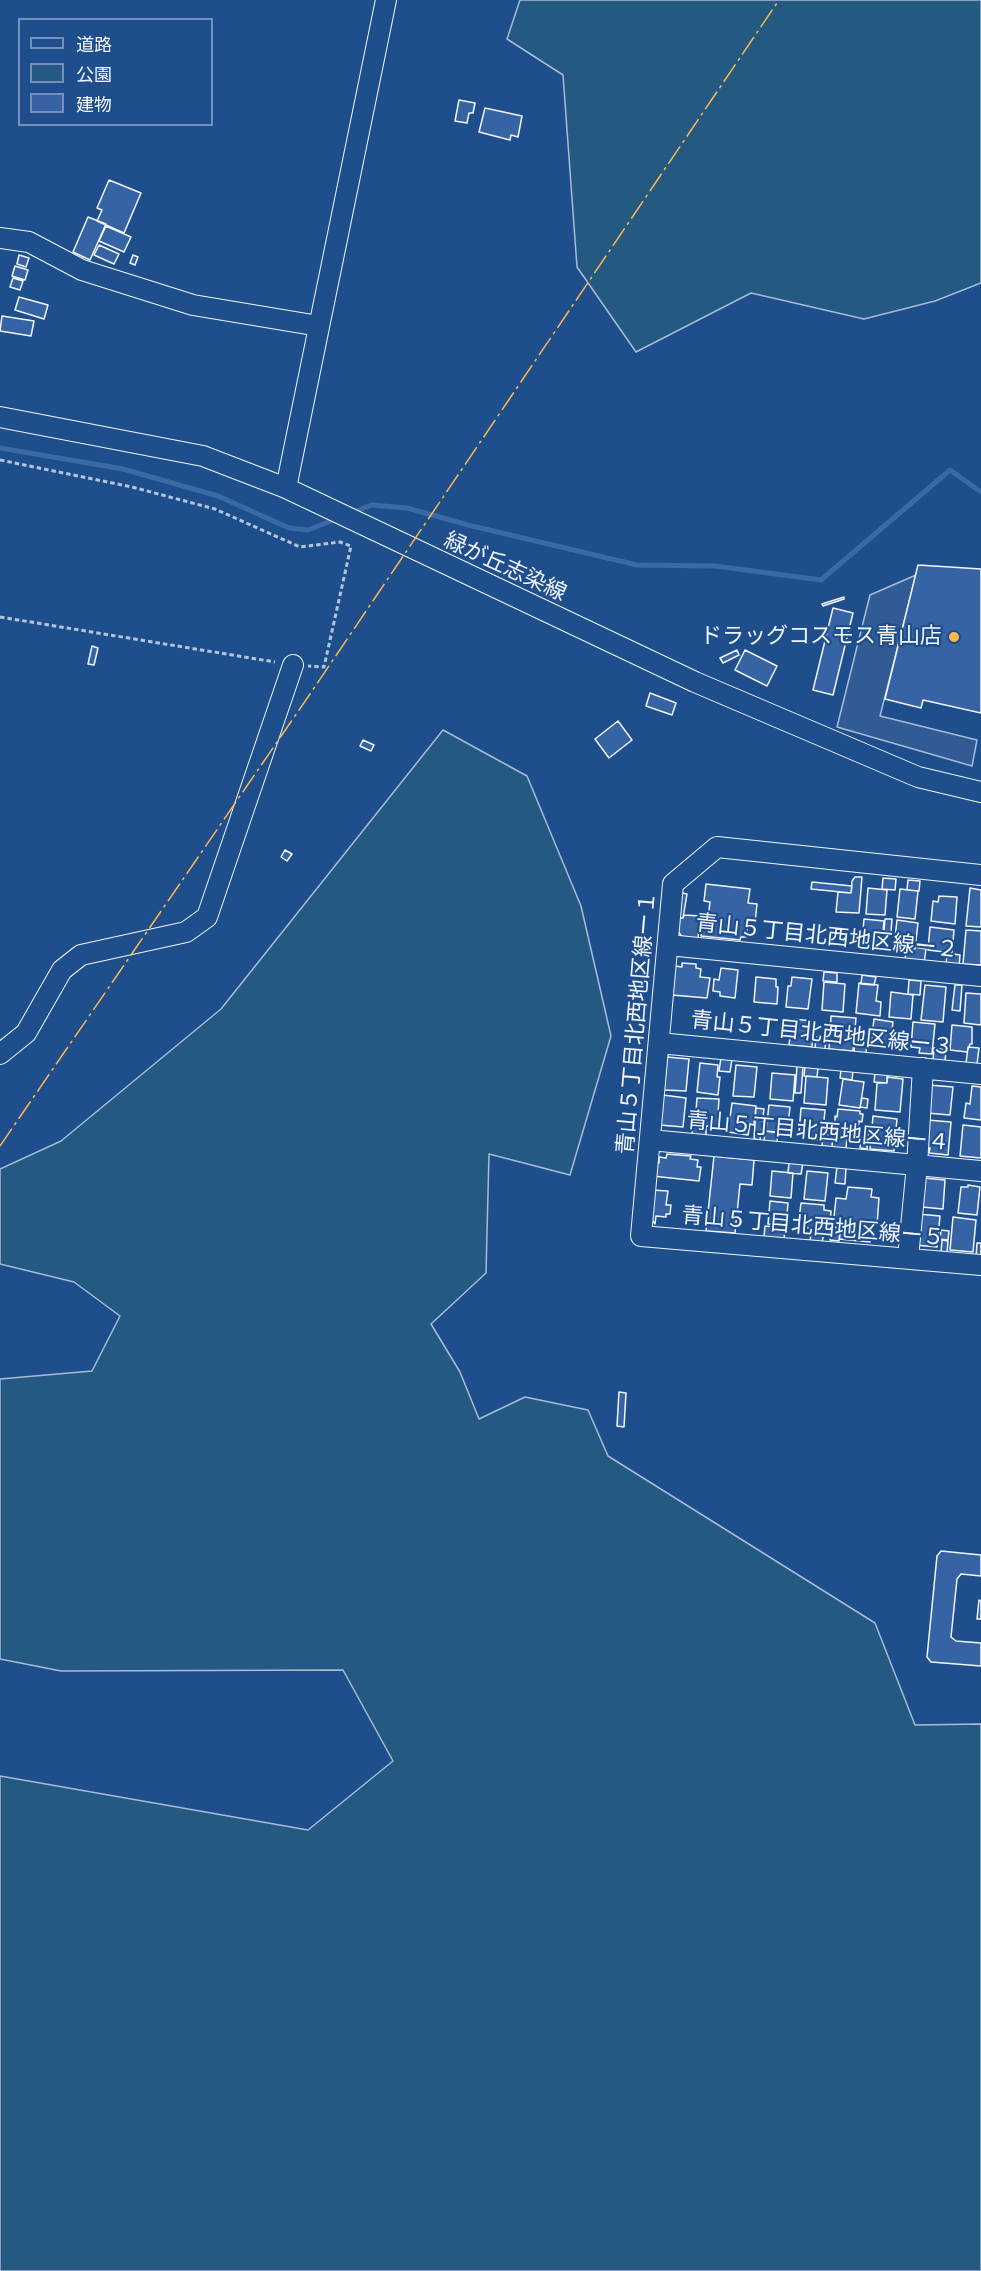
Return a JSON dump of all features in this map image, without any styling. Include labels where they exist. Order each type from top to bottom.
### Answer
[{"type":"street","points":[[286,488],[386,0]]},
{"type":"street","points":[[0,238],[29,242],[82,270],[193,305],[319,326]]},
{"type":"street","name":"緑が丘志染線","points":[[0,417],[203,456],[286,488],[695,682],[918,777],[981,792]]},
{"type":"street","points":[[0,1054],[26,1033],[62,970],[81,955],[186,932],[207,917],[293,665]]},
{"type":"street","name":"青山５丁目北西地区線ー１","points":[[641,1236],[673,884],[717,847],[981,875]]},
{"type":"street","name":"青山５丁目北西地区線ー２","points":[[668,945],[981,976]]},
{"type":"street","name":"青山５丁目北西地区線ー３","points":[[659,1043],[981,1074]]},
{"type":"street","points":[[908,1258],[923,1068]]},
{"type":"street","name":"青山５丁目北西地区線ー４","points":[[650,1140],[981,1171]]},
{"type":"street","name":"青山５丁目北西地区線ー５","points":[[641,1236],[981,1265]]},
{"type":"path","points":[[0,460],[132,487],[216,509],[300,547],[340,542],[351,546],[324,667],[293,665],[0,617]]},
{"type":"green space","points":[[520,0],[981,0],[981,283],[935,301],[864,319],[751,293],[636,352],[577,267],[563,75],[507,39]]},
{"type":"green space","points":[[443,730],[527,776],[581,906],[611,1036],[570,1175],[489,1154],[486,1273],[431,1324],[460,1372],[479,1419],[525,1397],[588,1410],[608,1456],[875,1623],[915,1725],[981,1724],[981,2271],[0,2271],[0,1776],[308,1830],[393,1761],[343,1670],[61,1671],[0,1659],[0,1379],[92,1371],[120,1316],[74,1282],[0,1264],[0,1169],[61,1141],[221,1009]]},
{"type":"shaded area","points":[[916,575],[880,716],[977,740],[972,766],[837,727],[870,595]]},
{"type":"building","points":[[459,100],[475,103],[473,113],[469,113],[467,123],[455,121]]},
{"type":"building","points":[[485,108],[522,116],[518,137],[511,135],[510,140],[479,132]]},
{"type":"building","points":[[109,180],[141,193],[124,233],[97,221],[102,210],[97,208]]},
{"type":"building","points":[[88,217],[106,224],[90,260],[73,252]]},
{"type":"building","points":[[106,226],[131,237],[124,252],[99,241]]},
{"type":"building","points":[[99,245],[119,254],[114,264],[94,255]]},
{"type":"building","points":[[19,255],[29,258],[26,267],[17,264]]},
{"type":"building","points":[[133,255],[138,257],[135,265],[130,263]]},
{"type":"building","points":[[15,266],[28,270],[25,280],[12,276]]},
{"type":"building","points":[[13,278],[23,281],[20,290],[10,287]]},
{"type":"building","points":[[19,297],[48,305],[44,319],[15,310]]},
{"type":"building","points":[[2,316],[34,321],[31,336],[0,331]]},
{"type":"building","points":[[918,565],[981,569],[981,713],[923,700],[921,708],[885,699]]},
{"type":"building","points":[[844,597],[844,599],[823,606],[822,604]]},
{"type":"building","points":[[833,608],[853,613],[833,695],[813,690]]},
{"type":"building","points":[[92,646],[98,648],[94,665],[88,664]]},
{"type":"building","points":[[737,650],[739,655],[723,663],[720,658]]},
{"type":"building","points":[[745,650],[777,666],[767,686],[735,670]]},
{"type":"building","points":[[650,693],[676,703],[672,715],[646,706]]},
{"type":"building","points":[[618,721],[632,740],[609,758],[595,739]]},
{"type":"building","points":[[363,740],[374,745],[371,751],[360,746]]},
{"type":"building","points":[[285,850],[292,854],[287,861],[281,857]]},
{"type":"building","points":[[855,877],[862,877],[859,913],[836,912],[838,892],[851,893],[852,881]]},
{"type":"building","points":[[883,878],[896,879],[895,890],[882,889]]},
{"type":"building","points":[[908,880],[920,881],[919,891],[907,890]]},
{"type":"building","points":[[812,882],[852,886],[851,893],[811,889]]},
{"type":"building","points":[[706,884],[750,889],[748,903],[757,904],[755,923],[748,922],[746,937],[741,937],[740,940],[701,936],[704,918],[708,918],[710,902],[704,901]]},
{"type":"building","points":[[868,888],[887,890],[885,915],[866,914]]},
{"type":"building","points":[[970,888],[981,890],[981,927],[966,926]]},
{"type":"building","points":[[900,889],[918,891],[915,919],[897,917]]},
{"type":"building","points":[[682,893],[687,894],[683,918],[678,918]]},
{"type":"building","points":[[939,896],[957,897],[955,924],[931,921],[933,901],[938,902]]},
{"type":"building","points":[[684,915],[700,916],[698,939],[683,938],[677,930],[678,918],[683,918]]},
{"type":"building","points":[[864,919],[884,921],[882,943],[862,941]]},
{"type":"building","points":[[885,919],[892,919],[891,932],[884,931]]},
{"type":"building","points":[[897,920],[918,923],[915,949],[894,947]]},
{"type":"building","points":[[930,927],[954,930],[952,953],[928,950]]},
{"type":"building","points":[[966,930],[981,931],[981,965],[963,964]]},
{"type":"building","points":[[915,947],[926,949],[924,963],[905,961],[906,948],[915,949]]},
{"type":"building","points":[[947,953],[960,955],[959,967],[946,965]]},
{"type":"building","points":[[682,963],[696,964],[696,968],[701,969],[700,977],[710,978],[707,998],[672,995],[675,966],[682,967]]},
{"type":"building","points":[[721,968],[738,970],[735,998],[720,996],[720,992],[713,991],[714,979],[719,980]]},
{"type":"building","points":[[824,972],[837,973],[837,982],[823,981]]},
{"type":"building","points":[[862,975],[876,977],[874,985],[861,984]]},
{"type":"building","points":[[756,977],[776,979],[777,1004],[754,1002]]},
{"type":"building","points":[[792,977],[812,979],[808,1009],[786,1007],[788,986],[791,986]]},
{"type":"building","points":[[909,980],[921,981],[920,995],[908,994]]},
{"type":"building","points":[[824,982],[845,984],[843,1012],[822,1010]]},
{"type":"building","points":[[859,983],[878,985],[876,1001],[881,1002],[880,1016],[856,1013]]},
{"type":"building","points":[[925,985],[946,987],[943,1022],[921,1020]]},
{"type":"building","points":[[955,985],[962,985],[960,1011],[952,1010]]},
{"type":"building","points":[[891,992],[913,995],[911,1019],[889,1017]]},
{"type":"building","points":[[966,993],[981,994],[981,1025],[964,1023]]},
{"type":"building","points":[[831,1016],[856,1018],[853,1051],[829,1049]]},
{"type":"building","points":[[792,1019],[814,1021],[812,1047],[789,1045]]},
{"type":"building","points":[[874,1019],[893,1022],[890,1046],[871,1044]]},
{"type":"building","points":[[913,1022],[935,1024],[932,1054],[919,1053],[920,1048],[911,1047]]},
{"type":"building","points":[[952,1025],[972,1027],[972,1044],[967,1052],[950,1050]]},
{"type":"building","points":[[816,1037],[826,1038],[825,1050],[815,1049]]},
{"type":"building","points":[[855,1041],[867,1042],[866,1053],[854,1052]]},
{"type":"building","points":[[968,1047],[979,1048],[977,1064],[966,1063]]},
{"type":"building","points":[[934,1048],[946,1050],[945,1062],[933,1060]]},
{"type":"building","points":[[667,1057],[689,1059],[686,1091],[664,1090]]},
{"type":"building","points":[[721,1058],[732,1059],[730,1072],[719,1071]]},
{"type":"building","points":[[700,1063],[718,1065],[717,1077],[720,1077],[718,1095],[697,1092]]},
{"type":"building","points":[[736,1065],[757,1067],[754,1097],[733,1096]]},
{"type":"building","points":[[797,1066],[803,1067],[801,1093],[795,1093]]},
{"type":"building","points":[[805,1067],[818,1068],[817,1077],[804,1076]]},
{"type":"building","points":[[841,1070],[853,1071],[852,1080],[840,1078]]},
{"type":"building","points":[[772,1073],[795,1075],[793,1101],[770,1099]]},
{"type":"building","points":[[875,1073],[888,1074],[887,1083],[874,1082]]},
{"type":"building","points":[[806,1076],[828,1078],[826,1105],[804,1103]]},
{"type":"building","points":[[887,1077],[903,1079],[900,1112],[875,1110],[877,1083],[887,1083]]},
{"type":"building","points":[[843,1079],[864,1082],[860,1108],[839,1105]]},
{"type":"building","points":[[929,1085],[953,1087],[950,1115],[927,1113]]},
{"type":"building","points":[[972,1086],[981,1087],[981,1120],[964,1118],[966,1103],[970,1104]]},
{"type":"building","points":[[663,1095],[686,1098],[683,1127],[660,1125]]},
{"type":"building","points":[[697,1098],[719,1099],[717,1127],[695,1125]]},
{"type":"building","points":[[862,1098],[868,1099],[867,1108],[860,1107]]},
{"type":"building","points":[[732,1103],[756,1106],[754,1125],[750,1124],[748,1135],[728,1132]]},
{"type":"building","points":[[769,1105],[790,1107],[787,1133],[766,1131]]},
{"type":"building","points":[[756,1108],[764,1109],[760,1140],[754,1139]]},
{"type":"building","points":[[801,1108],[825,1110],[822,1141],[809,1139],[809,1134],[799,1133]]},
{"type":"building","points":[[838,1109],[860,1111],[860,1114],[863,1114],[862,1122],[859,1121],[857,1138],[835,1135],[835,1116],[837,1117]]},
{"type":"building","points":[[873,1116],[897,1119],[894,1151],[870,1149]]},
{"type":"building","points":[[927,1120],[951,1122],[948,1155],[929,1153],[930,1148],[924,1148]]},
{"type":"building","points":[[693,1125],[706,1126],[706,1136],[692,1135]]},
{"type":"building","points":[[963,1125],[981,1127],[981,1158],[960,1156]]},
{"type":"building","points":[[765,1131],[778,1133],[777,1142],[764,1141]]},
{"type":"building","points":[[862,1132],[868,1133],[867,1149],[860,1148]]},
{"type":"building","points":[[823,1134],[833,1135],[832,1147],[822,1146]]},
{"type":"building","points":[[833,1135],[847,1137],[846,1149],[832,1147]]},
{"type":"building","points":[[667,1154],[691,1156],[690,1159],[698,1160],[697,1167],[701,1167],[699,1181],[652,1176],[654,1162],[659,1163],[659,1157],[666,1158]]},
{"type":"building","points":[[714,1156],[754,1160],[752,1185],[740,1184],[735,1233],[706,1231]]},
{"type":"building","points":[[789,1162],[803,1163],[801,1174],[788,1173]]},
{"type":"building","points":[[837,1167],[846,1168],[845,1184],[835,1183]]},
{"type":"building","points":[[772,1171],[793,1173],[791,1198],[770,1196]]},
{"type":"building","points":[[807,1171],[828,1173],[825,1201],[804,1199]]},
{"type":"building","points":[[924,1178],[945,1180],[943,1209],[922,1207]]},
{"type":"building","points":[[968,1185],[980,1187],[977,1215],[958,1213],[961,1187],[968,1187]]},
{"type":"building","points":[[848,1187],[872,1189],[871,1197],[879,1198],[877,1225],[872,1225],[870,1242],[839,1239],[841,1228],[833,1227],[836,1198],[846,1199]]},
{"type":"building","points":[[651,1190],[668,1191],[666,1205],[671,1205],[670,1214],[666,1214],[666,1217],[656,1216],[655,1224],[649,1216]]},
{"type":"building","points":[[770,1201],[788,1203],[786,1226],[768,1224]]},
{"type":"building","points":[[801,1203],[824,1205],[824,1210],[831,1211],[830,1225],[822,1224],[822,1229],[798,1227]]},
{"type":"building","points":[[918,1214],[940,1216],[937,1247],[915,1245]]},
{"type":"building","points":[[953,1217],[976,1220],[973,1252],[950,1250]]},
{"type":"building","points":[[765,1226],[785,1228],[784,1239],[764,1237]]},
{"type":"building","points":[[831,1227],[841,1228],[839,1241],[830,1240]]},
{"type":"building","points":[[941,1230],[949,1231],[948,1240],[940,1239]]},
{"type":"building","points":[[811,1231],[824,1232],[822,1243],[810,1242]]},
{"type":"building","points":[[942,1240],[948,1241],[947,1254],[941,1252]]},
{"type":"building","points":[[977,1243],[981,1243],[981,1258],[976,1257]]},
{"type":"building","points":[[619,1392],[626,1393],[624,1427],[617,1426]]},
{"type":"building","points":[[941,1551],[981,1555],[981,1576],[961,1574],[957,1579],[951,1637],[956,1641],[981,1643],[981,1666],[931,1662],[927,1657],[937,1556]]},
{"type":"building","points":[[979,1600],[981,1601],[981,1619],[977,1619]]},
{"type":"waterway","points":[[0,448],[123,469],[218,496],[289,528],[308,530],[338,518]]},
{"type":"waterway","points":[[353,512],[372,505],[407,508],[468,525],[637,565],[715,566],[821,580],[950,470],[981,492]]},
{"type":"power","points":[[0,1146],[310,694],[779,0]]},
{"type":"place","name":"ドラッグコスモス青山店","points":[[954,637]]}]
